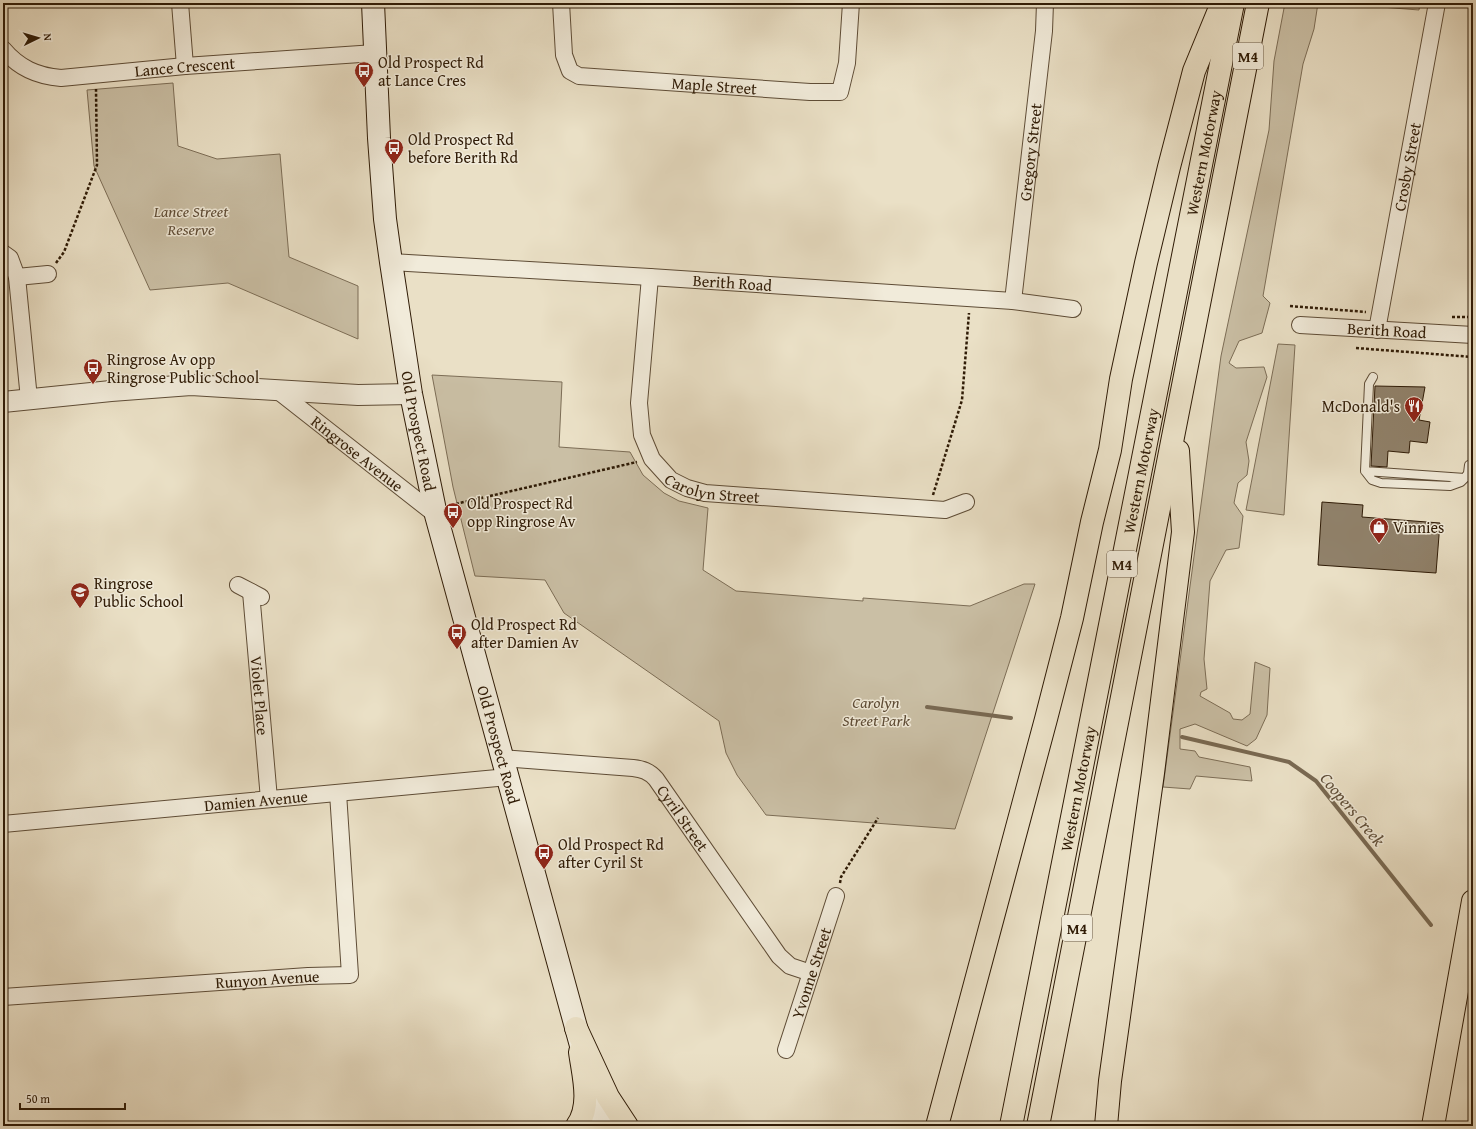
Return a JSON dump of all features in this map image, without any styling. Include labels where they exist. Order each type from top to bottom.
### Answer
[{"type":"highway","points":[[937,1126],[1072,618],[1092,522],[1110,450],[1121,379],[1146,263],[1194,71],[1222,3]]},
{"type":"highway","name":"Western Motorway","points":[[1011,1126],[1233,3]]},
{"type":"highway","name":"Western Motorway","points":[[1038,1126],[1258,3]]},
{"type":"highway","points":[[924,1126],[1035,714],[1081,513],[1121,379]]},
{"type":"highway","points":[[1106,1126],[1110,1081],[1153,773],[1183,532],[1176,420]]},
{"type":"highway","points":[[1433,1126],[1473,901]]},
{"type":"highway","points":[[576,1028],[586,1099],[581,1121],[577,1126]]},
{"type":"highway","points":[[576,1028],[608,1097],[627,1126]]},
{"type":"main road","name":"Old Prospect Road","points":[[373,3],[379,138],[385,219],[411,394],[436,515],[603,1126]]},
{"type":"street","points":[[180,3],[185,66]]},
{"type":"street","name":"Maple Street","points":[[561,3],[564,55],[570,71],[579,76],[810,92],[840,92],[847,63],[851,3]]},
{"type":"street","name":"Gregory Street","points":[[1013,301],[1046,3]]},
{"type":"street","name":"Crosby Street","points":[[1377,330],[1437,3]]},
{"type":"street","name":"Lance Crescent","points":[[3,49],[28,71],[44,76],[61,78],[185,66],[375,53]]},
{"type":"street","points":[[3,253],[10,258],[17,277],[29,399]]},
{"type":"street","name":"Berith Road","points":[[391,262],[970,298],[1013,301],[1073,309]]},
{"type":"street","points":[[17,277],[48,274]]},
{"type":"street","name":"Carolyn Street","points":[[650,277],[639,402],[642,435],[652,459],[671,480],[687,488],[705,493],[945,510],[966,502]]},
{"type":"street","name":"Berith Road","points":[[1300,325],[1473,335]]},
{"type":"street","name":"Ringrose Avenue","points":[[3,402],[111,391],[191,386],[358,395],[411,394]]},
{"type":"street","name":"Ringrose Avenue","points":[[278,391],[436,515]]},
{"type":"street","name":"Violet Place","points":[[251,592],[269,799]]},
{"type":"street","name":"Damien Avenue","points":[[3,824],[338,793],[505,768]]},
{"type":"street","name":"Cyril Street","points":[[505,768],[633,768],[647,771],[656,779],[780,956],[790,966],[811,974]]},
{"type":"street","name":"Runyon Avenue","points":[[3,997],[308,976],[350,975],[338,793]]},
{"type":"street","name":"Yvonne Street","points":[[786,1050],[836,896]]},
{"type":"lane","points":[[1373,377],[1369,384],[1365,471],[1372,480],[1381,483],[1450,486],[1461,482],[1468,473],[1469,465]]},
{"type":"path","points":[[48,274],[64,252],[98,165],[97,100],[94,75]]},
{"type":"path","points":[[929,509],[962,400],[970,298]]},
{"type":"path","points":[[1356,348],[1473,356]]},
{"type":"path","points":[[436,515],[453,504],[652,459]]},
{"type":"path","points":[[836,896],[841,877],[878,818]]},
{"type":"green space","points":[[1285,3],[1318,3],[1314,29],[1303,64],[1263,296],[1270,303],[1262,333],[1239,341],[1229,363],[1236,368],[1264,367],[1267,377],[1246,442],[1249,461],[1247,475],[1238,483],[1234,503],[1243,516],[1239,548],[1226,550],[1210,581],[1204,659],[1207,689],[1201,692],[1200,696],[1230,713],[1233,719],[1242,720],[1250,714],[1255,662],[1270,668],[1267,715],[1256,739],[1247,746],[1195,724],[1180,729],[1180,749],[1195,751],[1199,757],[1250,767],[1252,781],[1196,776],[1190,789],[1163,787],[1221,356],[1269,130],[1274,61]]},
{"type":"green space","points":[[1343,3],[1420,3],[1419,10]]},
{"type":"green space","name":"Lance Street Reserve","points":[[173,83],[178,146],[217,159],[280,154],[289,257],[358,286],[358,339],[228,283],[150,290],[94,166],[87,90]]},
{"type":"green space","points":[[1278,344],[1295,345],[1284,515],[1246,510]]},
{"type":"green space","name":"Carolyn Street Park","points":[[432,375],[562,382],[559,447],[630,452],[643,475],[664,493],[679,501],[708,508],[703,570],[736,591],[863,601],[863,598],[970,606],[1024,584],[1035,584],[955,829],[766,815],[737,775],[726,753],[719,721],[564,613],[545,580],[475,576],[453,487]]},
{"type":"building","points":[[1375,386],[1425,387],[1419,420],[1430,422],[1427,443],[1410,441],[1409,453],[1388,451],[1387,467],[1371,466]]},
{"type":"building","name":"Vinnies","points":[[1322,502],[1363,505],[1362,517],[1440,523],[1436,573],[1318,565]]},
{"type":"waterway","name":"Coopers Creek","points":[[927,707],[1011,718]]},
{"type":"waterway","name":"Coopers Creek","points":[[1182,737],[1289,762],[1316,781],[1431,925]]},
{"type":"place","name":"Old Prospect Rd at Lance Cres","points":[[364,88]]},
{"type":"place","name":"Old Prospect Rd before Berith Rd","points":[[394,165]]},
{"type":"place","name":"Ringrose Av opp Ringrose Public School","points":[[93,385]]},
{"type":"place","name":"McDonald's","points":[[1414,423]]},
{"type":"place","name":"Old Prospect Rd opp Ringrose Av","points":[[453,529]]},
{"type":"place","name":"Vinnies","points":[[1379,544]]},
{"type":"place","name":"Ringrose Public School","points":[[80,609]]},
{"type":"place","name":"Old Prospect Rd after Damien Av","points":[[457,650]]},
{"type":"place","name":"Old Prospect Rd after Cyril St","points":[[544,870]]}]
